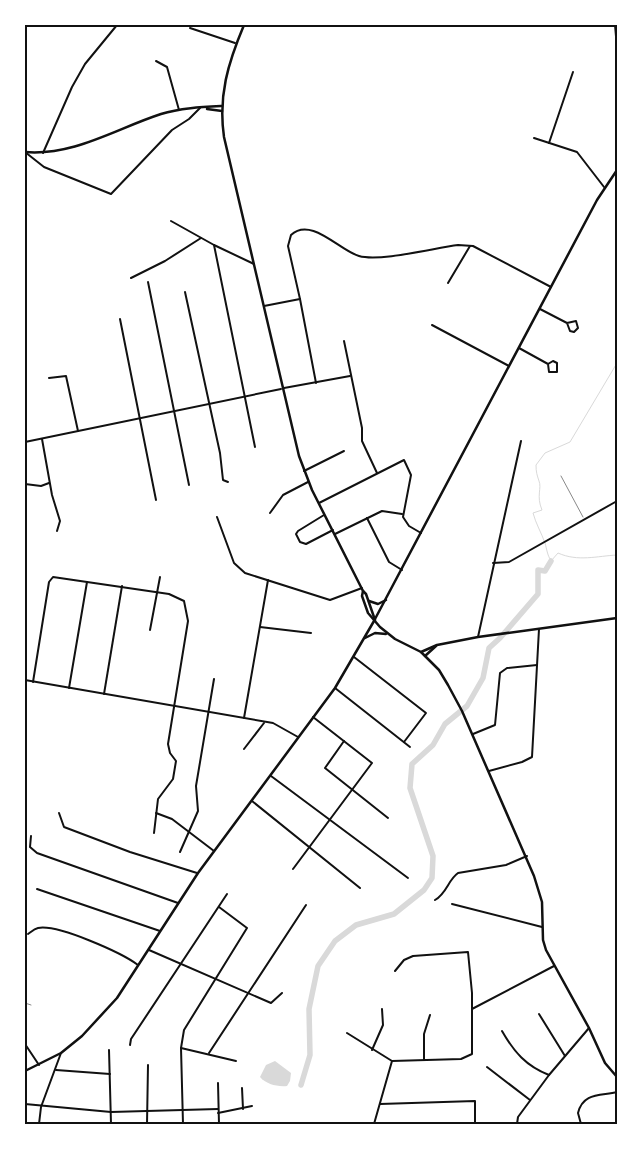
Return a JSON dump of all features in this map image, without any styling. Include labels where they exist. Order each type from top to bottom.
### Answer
[{"type":"main road","points":[[244,25],[224,81],[222,106],[224,137],[282,388],[304,470],[369,601],[375,620]]},
{"type":"main road","points":[[25,152],[44,153],[75,147],[159,115],[179,110],[222,106]]},
{"type":"main road","points":[[205,108],[222,111]]},
{"type":"main road","points":[[26,1070],[61,1053],[82,1036],[105,1013],[198,873],[335,688],[375,620],[422,533],[604,187],[617,170]]},
{"type":"main road","points":[[362,590],[362,596],[368,610],[375,620],[388,634],[421,652],[439,670],[460,706],[527,856],[542,902],[546,950],[605,1063],[617,1077]]},
{"type":"main road","points":[[369,601],[378,604],[386,600]]},
{"type":"main road","points":[[421,652],[437,645],[478,636],[617,618]]},
{"type":"main road","points":[[364,639],[375,633],[388,634]]},
{"type":"main road","points":[[425,656],[437,645]]},
{"type":"street","points":[[44,153],[72,87],[84,64],[117,25]]},
{"type":"street","points":[[615,25],[617,48]]},
{"type":"street","points":[[190,28],[236,43]]},
{"type":"street","points":[[156,60],[167,67],[179,110]]},
{"type":"street","points":[[549,143],[573,72]]},
{"type":"street","points":[[25,152],[32,160],[44,167],[111,194],[172,130],[195,114],[200,108]]},
{"type":"street","points":[[534,138],[577,152],[604,187]]},
{"type":"street","points":[[172,221],[214,245],[254,264]]},
{"type":"street","points":[[316,383],[288,246],[291,235],[298,231],[309,229],[362,257],[458,245],[470,246],[551,287]]},
{"type":"street","points":[[131,278],[165,261],[201,238]]},
{"type":"street","points":[[214,245],[255,447]]},
{"type":"street","points":[[448,283],[470,246]]},
{"type":"street","points":[[148,282],[189,484]]},
{"type":"street","points":[[185,292],[220,453],[223,480],[228,482]]},
{"type":"street","points":[[264,306],[300,299]]},
{"type":"street","points":[[540,309],[567,323],[576,321],[578,328],[574,332],[570,331],[567,323]]},
{"type":"street","points":[[120,319],[156,500]]},
{"type":"street","points":[[432,325],[509,366]]},
{"type":"street","points":[[344,341],[362,439],[377,474]]},
{"type":"street","points":[[519,348],[548,364],[557,363],[557,372],[548,371],[548,364]]},
{"type":"street","points":[[49,378],[66,376],[78,431]]},
{"type":"street","points":[[25,442],[282,388],[351,376]]},
{"type":"street","points":[[42,439],[50,483],[60,521],[58,531]]},
{"type":"street","points":[[478,636],[522,441]]},
{"type":"street","points":[[304,470],[344,451]]},
{"type":"street","points":[[319,503],[404,460],[411,475],[403,515],[407,524],[422,533]]},
{"type":"street","points":[[270,513],[283,495],[309,482]]},
{"type":"street","points":[[25,484],[41,486],[50,483]]},
{"type":"street","points":[[493,563],[509,562],[617,501]]},
{"type":"street","points":[[325,515],[298,531],[296,534],[300,542],[306,544],[386,511],[403,515]]},
{"type":"street","points":[[217,517],[237,566],[246,573],[330,600],[362,590]]},
{"type":"street","points":[[367,518],[389,562],[402,570]]},
{"type":"street","points":[[33,682],[49,582],[53,577],[122,586],[173,595],[182,599],[187,608],[188,621],[168,749],[176,761],[173,779],[158,799],[154,833]]},
{"type":"street","points":[[150,630],[160,577]]},
{"type":"street","points":[[244,718],[268,579]]},
{"type":"street","points":[[69,688],[87,581]]},
{"type":"street","points":[[104,694],[122,586]]},
{"type":"street","points":[[260,627],[311,633]]},
{"type":"street","points":[[489,771],[522,762],[532,757],[538,628]]},
{"type":"street","points":[[354,657],[426,713],[404,742]]},
{"type":"street","points":[[473,734],[496,725],[500,673],[507,668],[537,665]]},
{"type":"street","points":[[180,852],[198,811],[196,786],[210,712],[214,679]]},
{"type":"street","points":[[25,680],[273,723],[299,738]]},
{"type":"street","points":[[335,688],[410,747]]},
{"type":"street","points":[[293,869],[372,763],[313,717]]},
{"type":"street","points":[[244,749],[265,722]]},
{"type":"street","points":[[344,741],[325,768],[388,818]]},
{"type":"street","points":[[271,776],[408,878]]},
{"type":"street","points":[[252,801],[360,888]]},
{"type":"street","points":[[59,813],[64,826],[130,852],[198,873]]},
{"type":"street","points":[[156,813],[172,819],[215,852]]},
{"type":"street","points":[[31,836],[30,847],[37,853],[178,903]]},
{"type":"street","points":[[435,900],[444,893],[453,876],[458,873],[506,865],[527,856]]},
{"type":"street","points":[[37,889],[160,931]]},
{"type":"street","points":[[130,1045],[132,1039],[227,894]]},
{"type":"street","points":[[452,904],[543,927]]},
{"type":"street","points":[[209,1053],[306,905]]},
{"type":"street","points":[[183,1124],[184,1082],[181,1048],[184,1030],[247,928],[219,906]]},
{"type":"street","points":[[28,934],[41,928],[61,932],[114,950],[138,966]]},
{"type":"street","points":[[148,950],[271,1003],[282,993]]},
{"type":"street","points":[[347,1033],[392,1061],[467,1058],[473,1049],[468,952],[413,956],[404,960],[395,970]]},
{"type":"street","points":[[472,1009],[555,966]]},
{"type":"street","points":[[372,1050],[384,1025],[382,1008]]},
{"type":"street","points":[[424,1060],[424,1034],[430,1014]]},
{"type":"street","points":[[539,1014],[565,1056]]},
{"type":"street","points":[[516,1124],[530,1100],[588,1028]]},
{"type":"street","points":[[502,1031],[510,1045],[526,1063],[549,1075]]},
{"type":"street","points":[[25,1044],[39,1065]]},
{"type":"street","points":[[181,1048],[209,1053],[236,1061]]},
{"type":"street","points":[[109,1050],[111,1124]]},
{"type":"street","points":[[39,1124],[41,1107],[61,1053]]},
{"type":"street","points":[[374,1124],[392,1061]]},
{"type":"street","points":[[147,1124],[148,1065]]},
{"type":"street","points":[[486,1067],[530,1100]]},
{"type":"street","points":[[56,1070],[110,1074]]},
{"type":"street","points":[[218,1083],[219,1124]]},
{"type":"street","points":[[242,1088],[243,1108]]},
{"type":"street","points":[[581,1124],[578,1113],[585,1100],[600,1094],[617,1092]]},
{"type":"street","points":[[380,1104],[475,1102],[475,1124]]},
{"type":"street","points":[[25,1104],[41,1107],[111,1112],[218,1111],[252,1106]]},
{"type":"lane","points":[[561,476],[584,519]]},
{"type":"lane","points":[[25,1003],[31,1005]]},
{"type":"shaded area","points":[[275,1061],[291,1073],[287,1086],[272,1085],[260,1077],[266,1065]]},
{"type":"waterway","points":[[617,363],[570,442],[545,453],[536,465],[540,484],[539,501],[542,510],[533,513],[551,561],[558,553],[580,558],[617,555]]},
{"type":"waterway","points":[[301,1085],[310,1055],[309,1009],[318,966],[335,941],[356,925],[394,914],[424,890],[432,878],[433,856],[410,788],[412,764],[433,745],[445,724],[467,706],[483,678],[489,648],[538,594],[538,570],[545,571],[551,561]]}]
